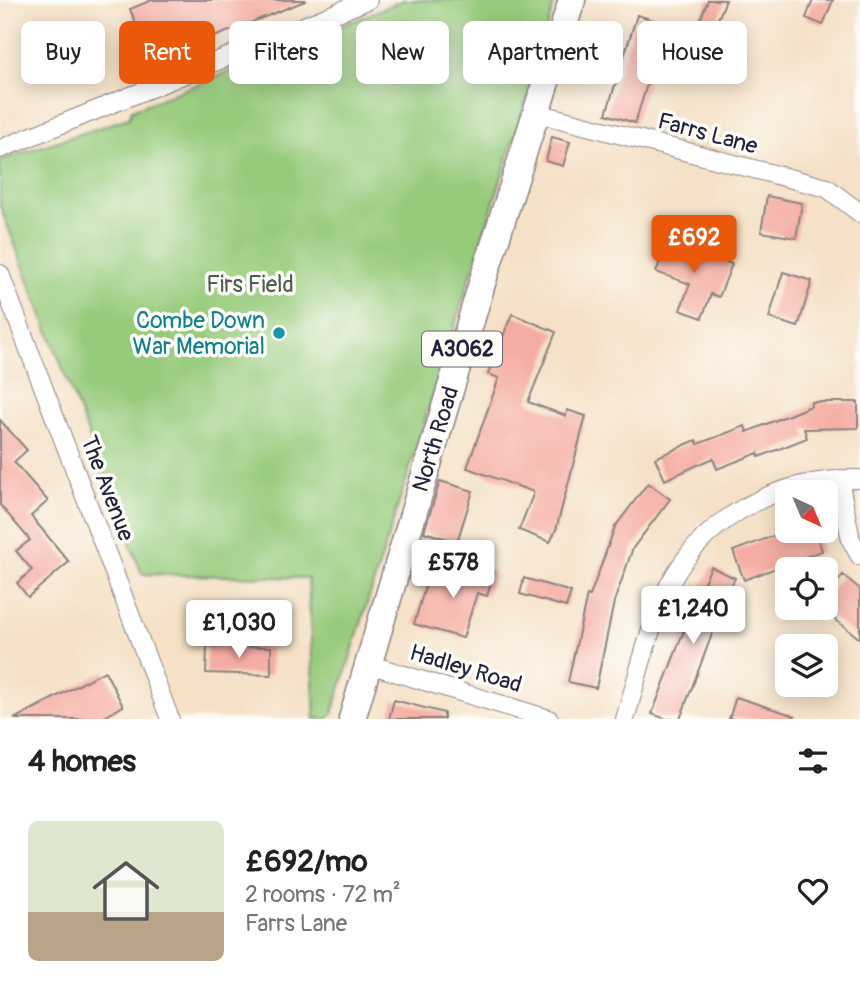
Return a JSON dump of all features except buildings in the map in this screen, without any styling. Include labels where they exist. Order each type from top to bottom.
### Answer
[{"type":"main road","name":"North Road","points":[[352,719],[482,280],[572,0]]},
{"type":"street","points":[[0,149],[368,0]]},
{"type":"street","name":"Farrs Lane","points":[[537,113],[827,188],[860,213]]},
{"type":"street","name":"The Avenue","points":[[0,274],[170,719]]},
{"type":"street","points":[[839,478],[851,540],[860,556]]},
{"type":"street","points":[[625,719],[661,601],[678,567],[704,536],[737,510],[776,491],[839,478],[860,479]]},
{"type":"street","name":"Hadley Road","points":[[368,664],[550,719]]},
{"type":"green space","name":"Firs Field","points":[[403,0],[555,0],[549,21],[463,21],[463,84],[531,84],[332,715],[327,719],[315,719],[308,578],[142,574],[0,206],[0,160],[129,118],[132,110],[198,84],[215,84],[215,77],[229,72],[229,84],[342,84],[342,26]]},
{"type":"place","name":"Combe Down War Memorial","points":[[279,333]]}]
